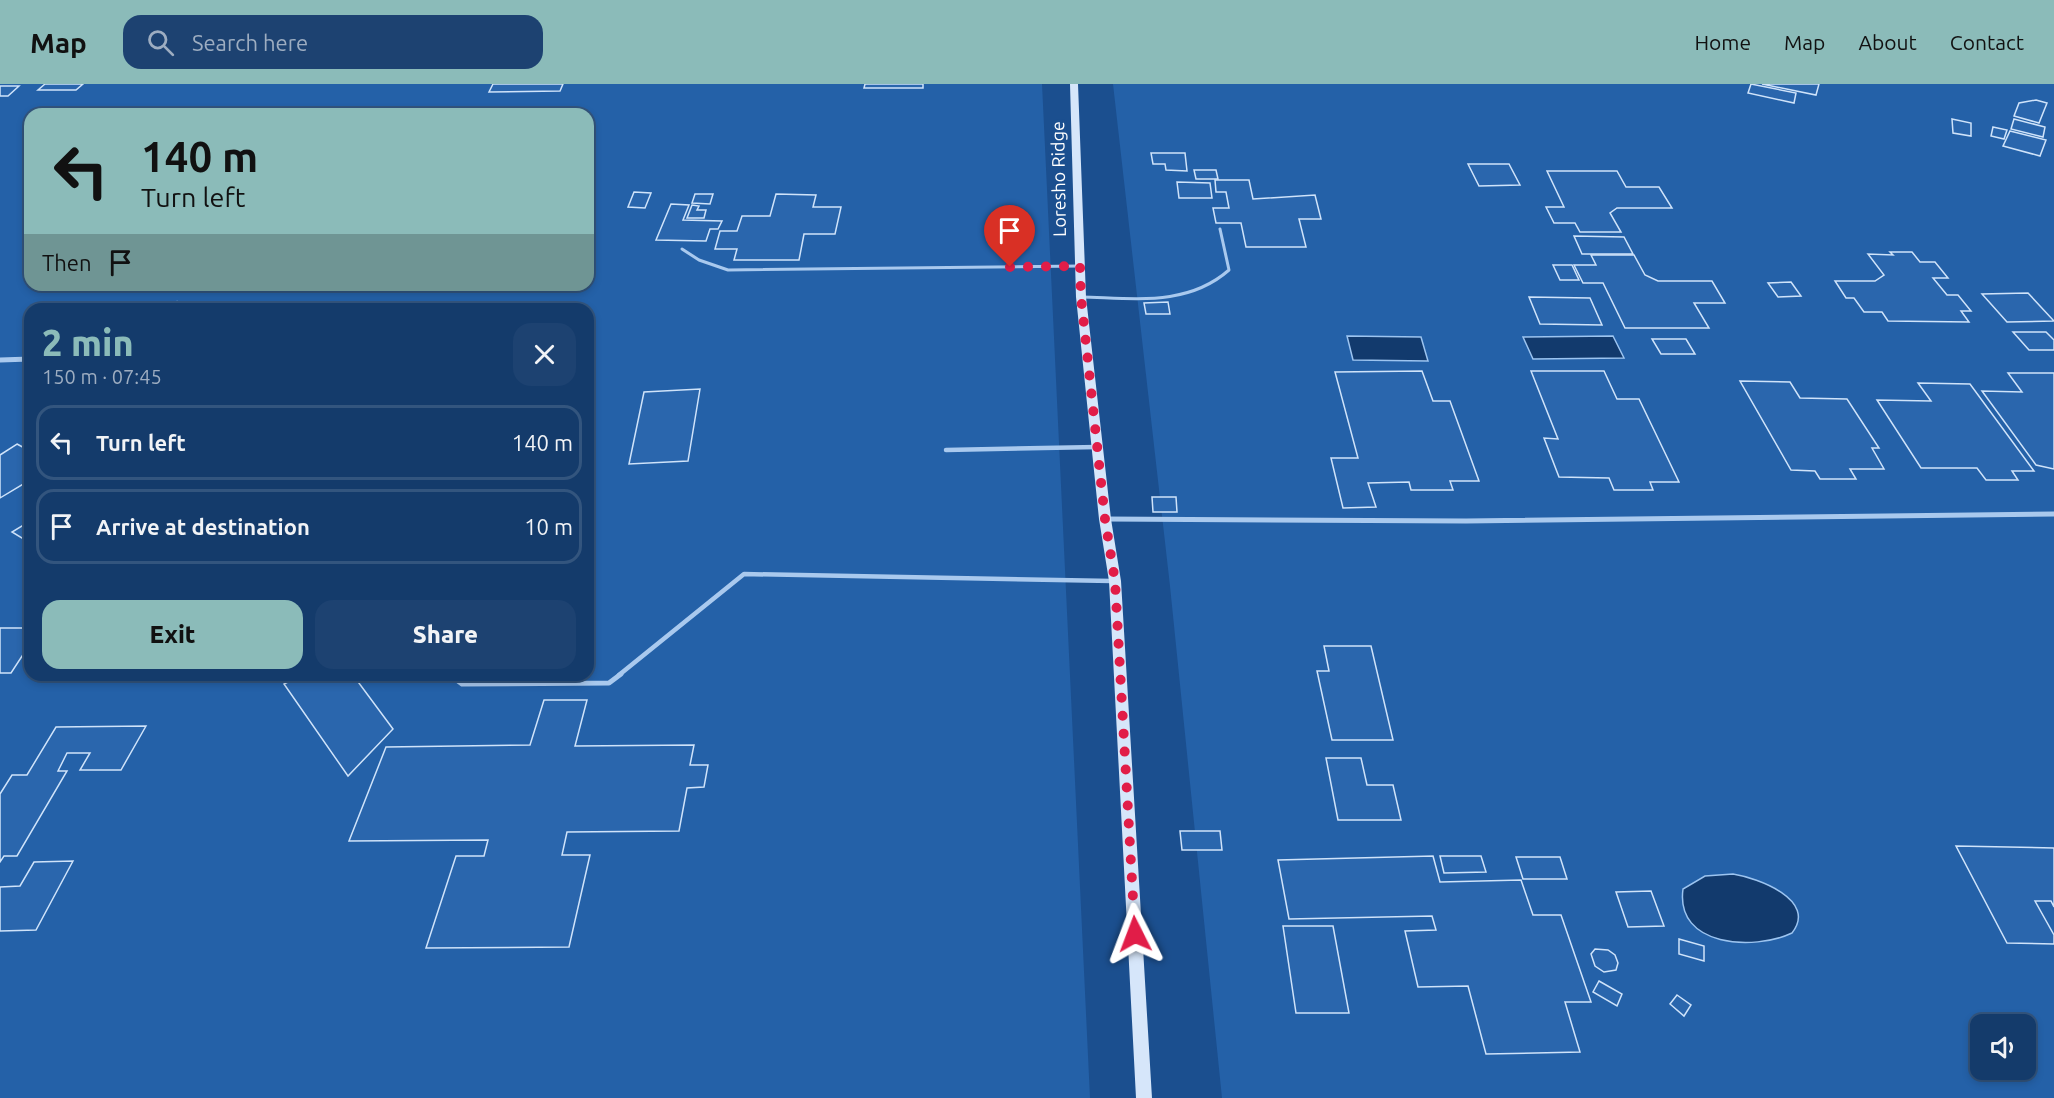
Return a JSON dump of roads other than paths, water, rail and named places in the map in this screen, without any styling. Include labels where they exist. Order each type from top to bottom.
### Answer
[{"type":"main road","name":"Loresho Ridge","points":[[1074,84],[1081,297],[1105,519],[1115,581],[1144,1098]]},
{"type":"street","points":[[0,360],[24,359]]},
{"type":"street","points":[[1105,519],[1478,521],[2054,514]]},
{"type":"lane","points":[[1081,297],[1153,298],[1191,293],[1220,280],[1229,270],[1220,229]]},
{"type":"lane","points":[[682,249],[699,260],[728,270],[1080,266]]},
{"type":"lane","points":[[946,450],[1097,447]]},
{"type":"lane","points":[[458,681],[462,684],[609,683],[744,574],[1115,581]]}]
